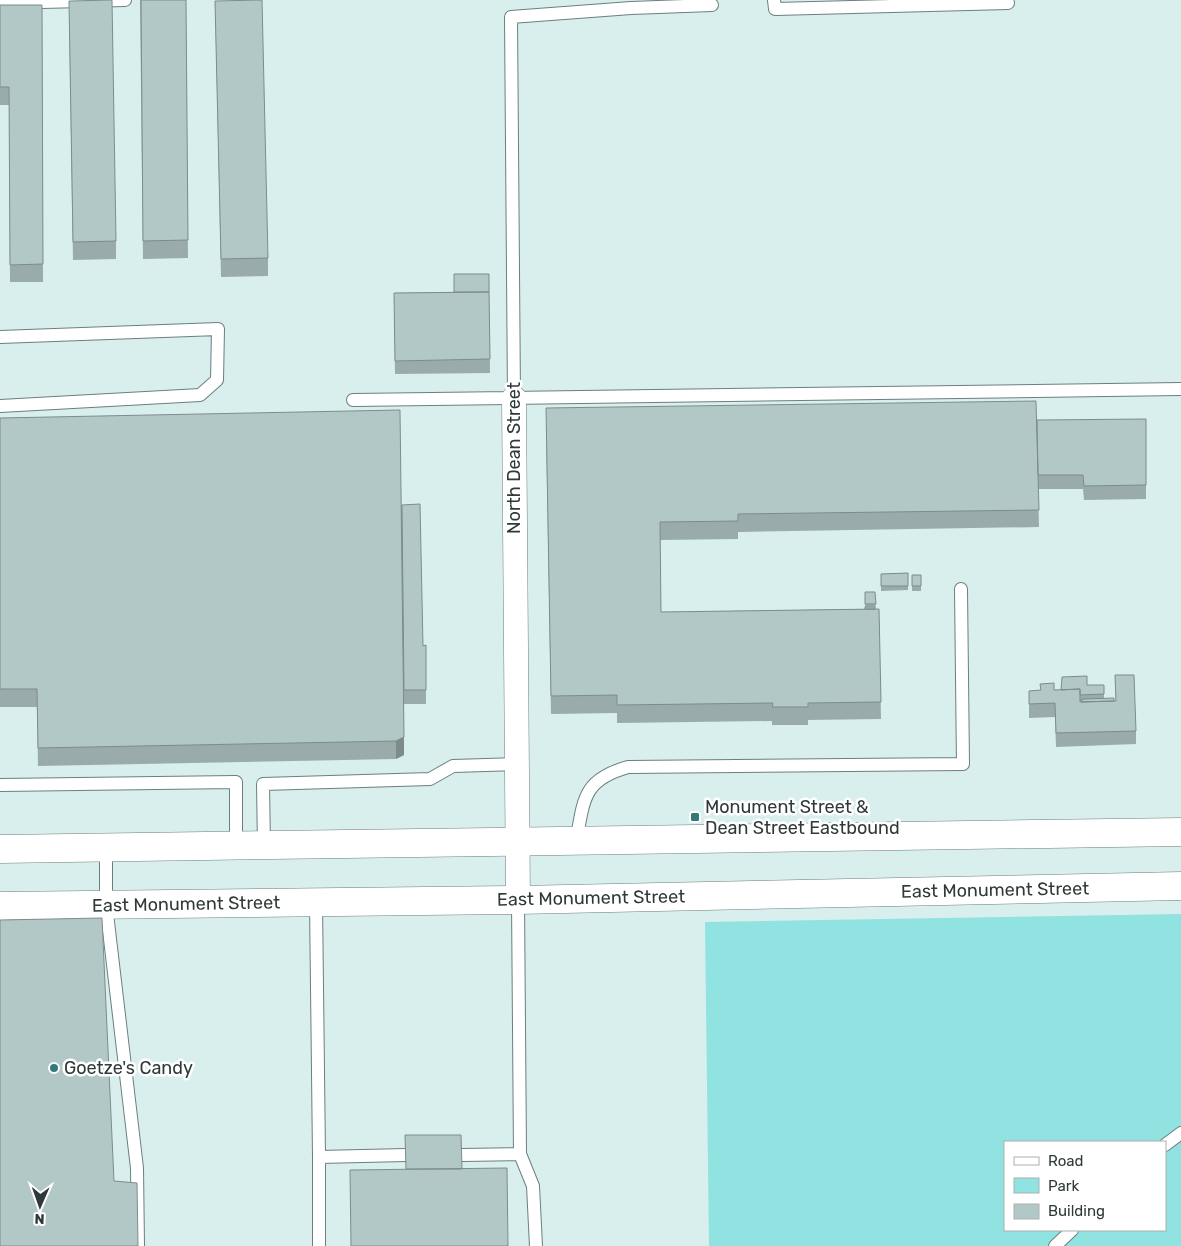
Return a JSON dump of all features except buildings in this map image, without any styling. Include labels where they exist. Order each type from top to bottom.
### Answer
[{"type":"main road","points":[[0,849],[264,847],[1181,832]]},
{"type":"main road","name":"East Monument Street","points":[[0,906],[518,900],[1181,886]]},
{"type":"street","name":"North Dean Street","points":[[514,398],[518,900]]},
{"type":"lane","points":[[0,3],[126,0]]},
{"type":"lane","points":[[775,4],[1008,3]]},
{"type":"lane","points":[[631,4],[712,5]]},
{"type":"lane","name":"North Dean Street","points":[[514,398],[511,17],[631,4]]},
{"type":"lane","points":[[0,337],[218,329],[217,380],[200,395],[0,406]]},
{"type":"lane","points":[[353,400],[1181,389]]},
{"type":"lane","points":[[576,842],[582,805],[592,786],[607,773],[628,767],[962,764],[961,589]]},
{"type":"lane","points":[[264,847],[263,784],[430,779],[453,766],[517,764]]},
{"type":"lane","points":[[0,785],[236,782],[236,847]]},
{"type":"lane","points":[[106,848],[106,905],[137,1168],[138,1246]]},
{"type":"lane","points":[[518,900],[520,1154],[533,1186],[536,1246]]},
{"type":"lane","points":[[316,902],[319,1246]]},
{"type":"lane","points":[[1166,1144],[1181,1133]]},
{"type":"lane","points":[[462,1155],[520,1154]]},
{"type":"lane","points":[[319,1157],[406,1155]]},
{"type":"lane","points":[[1056,1246],[1071,1231]]},
{"type":"green space","points":[[1181,914],[1181,1246],[709,1246],[705,922]]},
{"type":"place","name":"Monument Street & Dean Street Eastbound","points":[[695,817]]},
{"type":"place","name":"Goetze's Candy","points":[[54,1068]]}]
